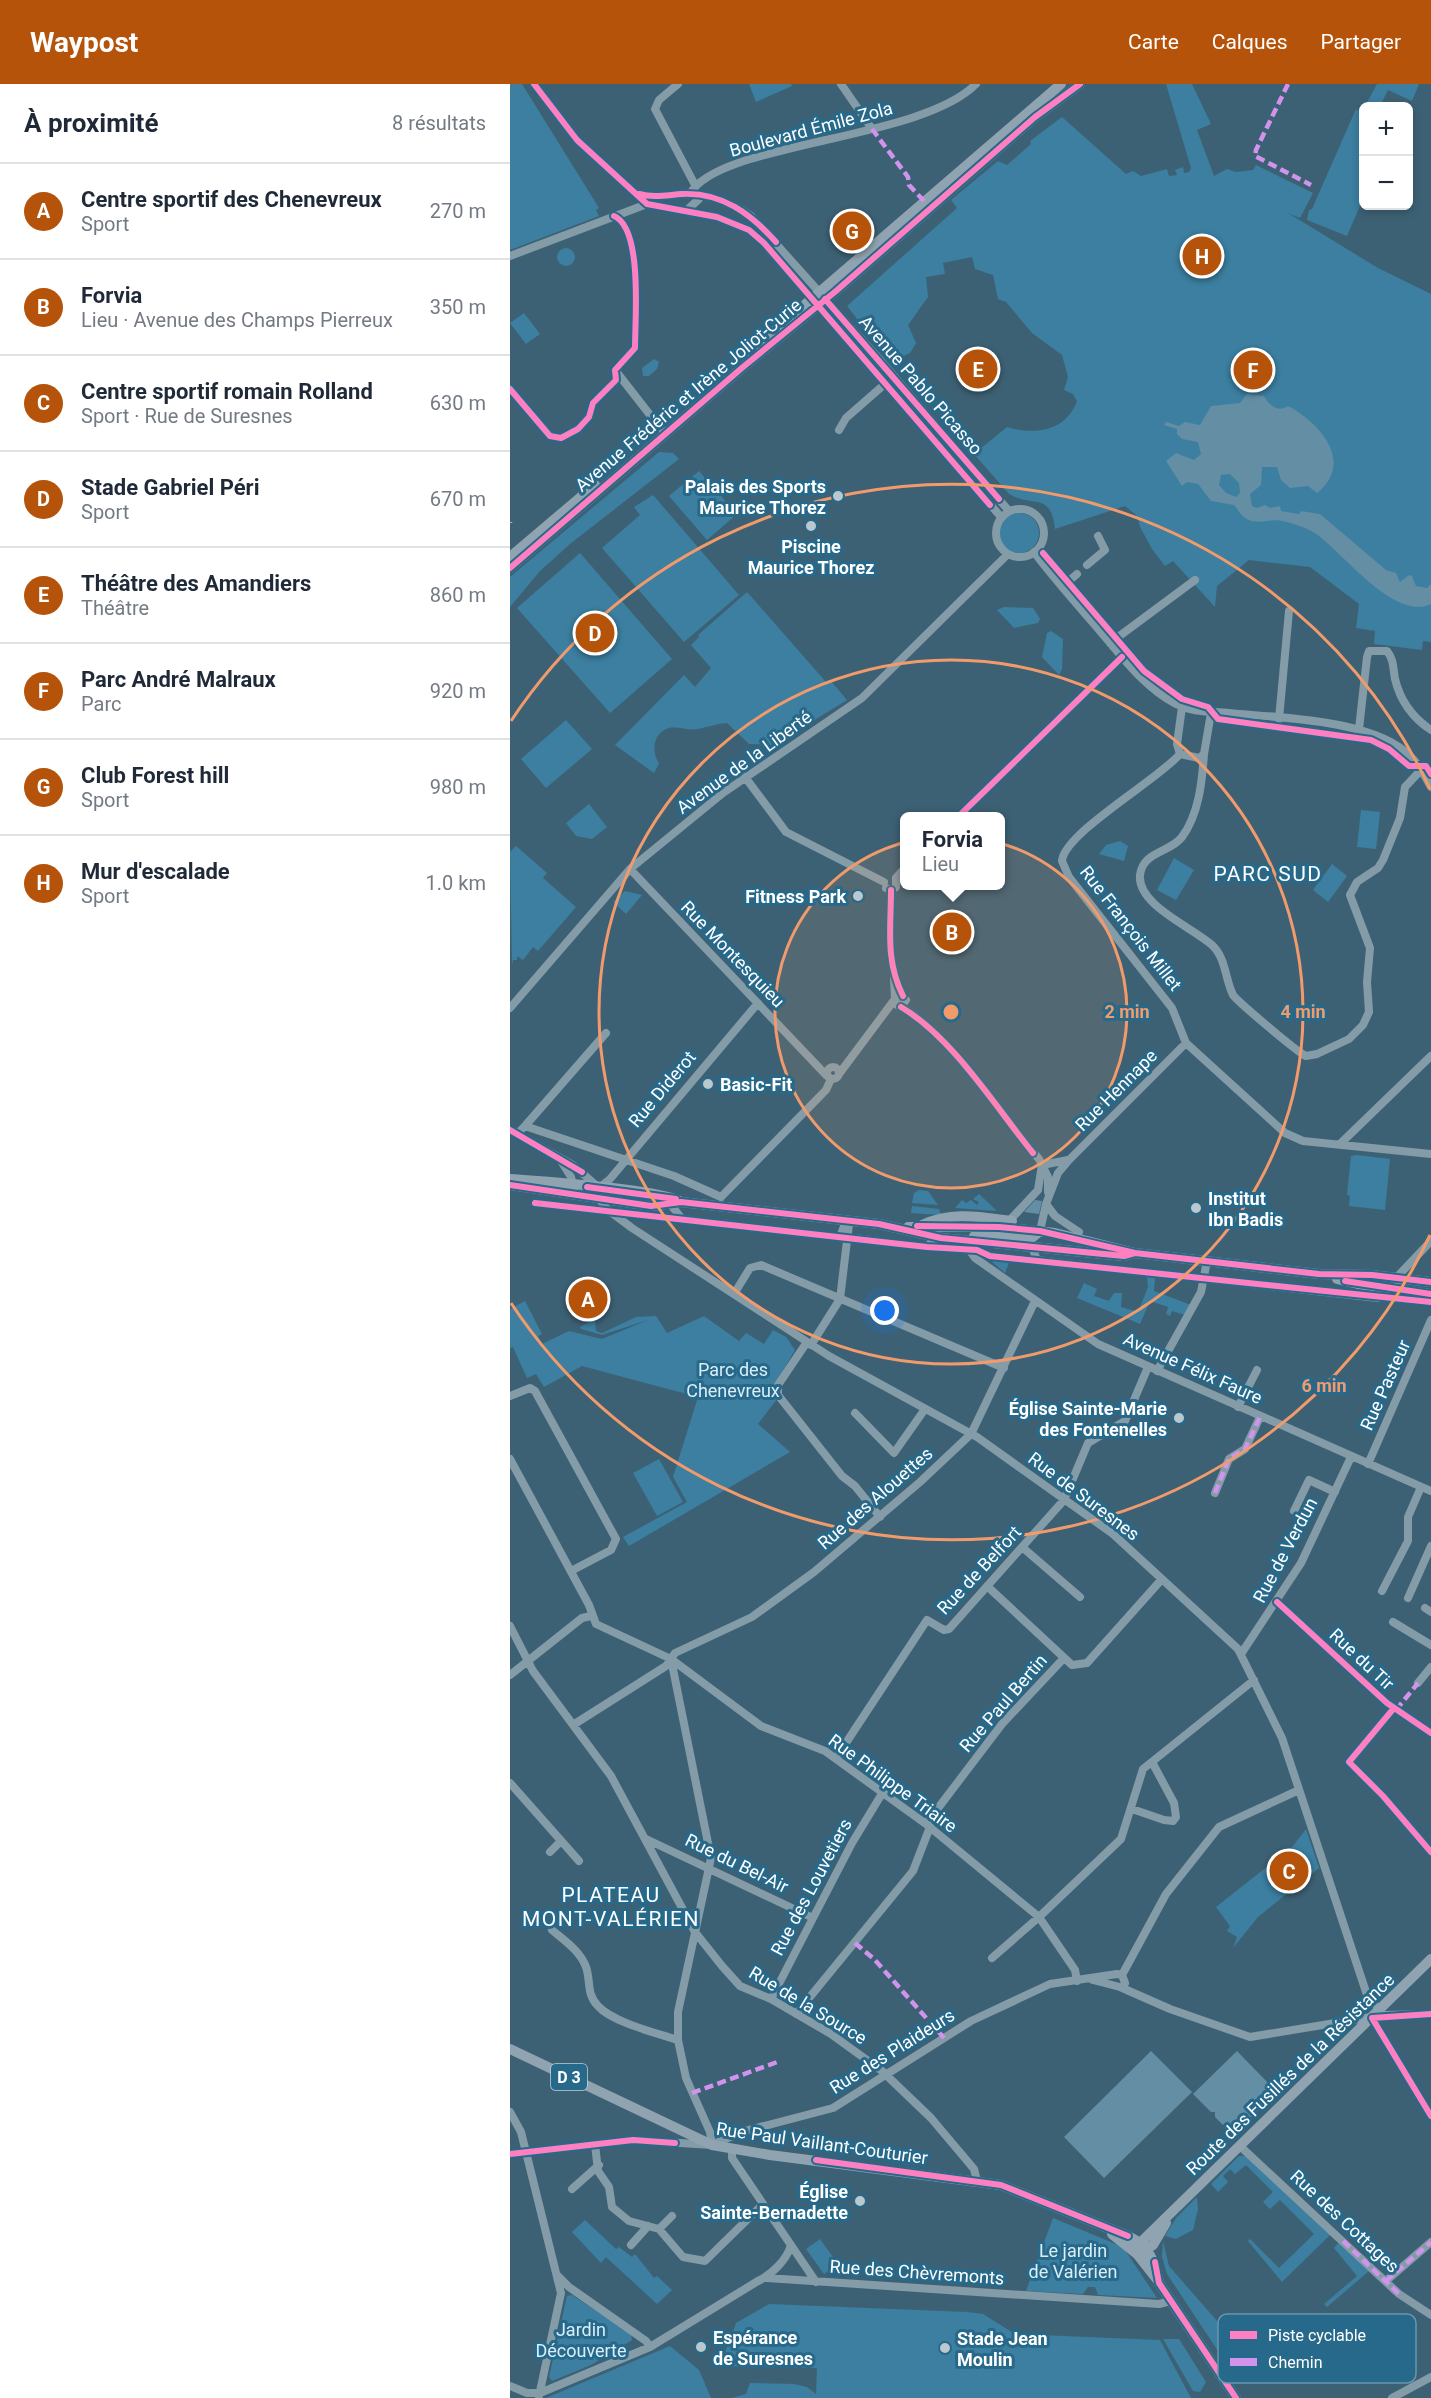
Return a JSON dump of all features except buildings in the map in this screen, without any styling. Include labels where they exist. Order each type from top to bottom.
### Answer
[{"type":"main road","name":"Avenue Frédéric et Irène Joliot-Curie","points":[[510,568],[1060,84]]},
{"type":"main road","name":"Avenue Frédéric et Irène Joliot-Curie","points":[[510,557],[1035,117],[1080,84]]},
{"type":"main road","points":[[510,1179],[598,1193],[651,1206],[721,1202],[752,1210],[898,1227],[936,1237],[1124,1256],[1135,1253]]},
{"type":"main road","points":[[510,1185],[575,1190]]},
{"type":"main road","points":[[962,1215],[958,1227],[962,1240]]},
{"type":"main road","points":[[921,1226],[944,1216],[962,1215],[1010,1220],[1135,1253],[1319,1274],[1397,1277],[1431,1282]]},
{"type":"main road","points":[[898,1227],[1041,1228],[1079,1232],[1090,1241]]},
{"type":"main road","points":[[962,1240],[983,1235],[1033,1238],[1041,1228]]},
{"type":"main road","points":[[1319,1274],[1358,1284],[1431,1294]]},
{"type":"main road","name":"Route des Fusillés de la Résistance","points":[[1141,2248],[1153,2245],[1172,2213],[1431,1959]]},
{"type":"main road","name":"Rue Paul Vaillant-Couturier","points":[[510,2049],[712,2145],[1001,2186],[1105,2228],[1141,2248],[1171,2301]]},
{"type":"main road","name":"D 3","points":[[1171,2301],[1218,2369]]},
{"type":"main road","name":"D 3","points":[[1227,2383],[1236,2398]]},
{"type":"street","points":[[534,84],[577,140],[647,204],[717,217],[749,230],[818,299]]},
{"type":"street","points":[[678,84],[659,100],[655,109],[695,185],[695,195],[699,200],[684,211]]},
{"type":"street","points":[[841,84],[872,129]]},
{"type":"street","name":"Boulevard Émile Zola","points":[[695,185],[753,158],[872,129],[943,107],[976,84]]},
{"type":"street","points":[[633,192],[649,197],[695,195],[723,201],[751,216],[818,299]]},
{"type":"street","points":[[680,194],[684,211]]},
{"type":"street","points":[[510,256],[647,204]]},
{"type":"street","points":[[510,389],[550,436],[561,438],[578,429],[589,417],[593,402],[616,380],[615,370],[635,348],[635,258],[626,225],[614,216]]},
{"type":"street","name":"Avenue Pablo Picasso","points":[[818,299],[1001,518]]},
{"type":"street","name":"Avenue Pablo Picasso","points":[[818,299],[1009,511]]},
{"type":"street","points":[[615,370],[661,429]]},
{"type":"street","points":[[838,430],[846,418],[886,383]]},
{"type":"street","points":[[1028,510],[1038,518],[1043,536],[1034,552],[1021,556],[1008,554],[997,539],[996,530],[1001,518],[1009,511],[1028,510]]},
{"type":"street","points":[[1087,565],[1105,550],[1098,536]]},
{"type":"street","points":[[1034,552],[1122,657],[1155,690],[1182,707],[1210,713],[1359,729],[1396,744],[1411,757],[1431,787]]},
{"type":"street","name":"Avenue de la Liberté","points":[[510,1008],[630,869],[745,777],[862,698],[1008,554]]},
{"type":"street","points":[[1062,587],[1077,574]]},
{"type":"street","points":[[1110,643],[1195,580]]},
{"type":"street","points":[[1279,719],[1289,611]]},
{"type":"street","points":[[1359,729],[1367,657],[1369,651],[1377,650],[1387,651],[1392,658],[1398,688],[1409,711],[1431,730]]},
{"type":"street","points":[[963,812],[1122,657]]},
{"type":"street","points":[[1182,707],[1177,744],[1180,754],[1199,758],[1204,754]]},
{"type":"street","points":[[1210,713],[1201,792],[1184,833],[1177,843],[1154,854],[1146,861],[1141,872],[1142,889],[1150,902],[1195,931],[1217,950],[1238,1002],[1262,1019],[1293,1048],[1306,1056],[1317,1054],[1349,1039],[1367,1018],[1370,1007],[1367,981],[1370,948],[1350,895],[1357,882],[1378,868],[1383,860],[1400,818],[1405,787],[1421,770]]},
{"type":"street","name":"Rue François Millet","points":[[1180,754],[1079,837],[1065,851],[1062,861],[1069,877],[1172,1008],[1186,1043]]},
{"type":"street","points":[[745,777],[786,832],[884,882],[886,888],[891,890]]},
{"type":"street","name":"Rue Montesquieu","points":[[630,869],[813,1061],[832,1073]]},
{"type":"street","points":[[896,878],[900,874]]},
{"type":"street","points":[[884,882],[890,876],[896,878]]},
{"type":"street","points":[[891,890],[898,885],[896,878]]},
{"type":"street","points":[[891,890],[889,942],[897,997],[954,1054],[1042,1165],[1048,1177],[1048,1192]]},
{"type":"street","points":[[525,1126],[674,1176],[721,1202],[826,1090],[832,1073],[850,1059],[897,997]]},
{"type":"street","name":"Rue Diderot","points":[[598,1193],[758,1004]]},
{"type":"street","points":[[513,1132],[525,1126],[606,1033]]},
{"type":"street","points":[[1186,1043],[1285,1133],[1303,1141],[1431,1154]]},
{"type":"street","name":"Rue Hennape","points":[[1041,1228],[1048,1192],[1058,1173],[1186,1043]]},
{"type":"street","points":[[1340,1144],[1431,1056]]},
{"type":"street","name":"Rue de Suresnes","points":[[513,1132],[582,1172],[608,1210],[626,1224],[809,1343],[971,1434],[1113,1534],[1241,1654],[1282,1738],[1368,1998],[1431,2116]]},
{"type":"street","points":[[561,1160],[575,1190]]},
{"type":"street","points":[[1042,1165],[1069,1160]]},
{"type":"street","points":[[1010,1220],[1038,1190],[1042,1165]]},
{"type":"street","points":[[676,1204],[682,1218],[840,1237],[848,1221]]},
{"type":"street","points":[[1046,1204],[1055,1216],[1079,1232]]},
{"type":"street","points":[[752,1210],[755,1228]]},
{"type":"street","points":[[848,1221],[840,1299],[778,1385],[778,1395],[842,1476],[855,1486],[880,1517]]},
{"type":"street","points":[[847,1237],[927,1247],[936,1237]]},
{"type":"street","name":"Avenue Félix Faure","points":[[962,1240],[975,1258],[1098,1344],[1431,1491]]},
{"type":"street","points":[[1399,1289],[1397,1277],[1431,1241]]},
{"type":"street","points":[[1032,1247],[1037,1260],[1378,1298]]},
{"type":"street","points":[[1157,1371],[1201,1292],[1207,1262]]},
{"type":"street","points":[[734,1294],[750,1268],[754,1264],[761,1265],[1004,1368]]},
{"type":"street","name":"Rue des Alouettes","points":[[573,1725],[666,1666],[675,1653],[752,1617],[814,1572],[880,1517],[971,1434],[1035,1300]]},
{"type":"street","name":"Rue Pasteur","points":[[1368,1464],[1431,1320]]},
{"type":"street","name":"Rue de Belfort","points":[[836,1758],[927,1620],[944,1630],[949,1629],[1064,1500],[1088,1443],[1125,1421],[1148,1367]]},
{"type":"street","points":[[1238,1407],[1257,1370]]},
{"type":"street","points":[[510,1396],[530,1388],[537,1395],[616,1542],[611,1550],[571,1571]]},
{"type":"street","points":[[855,1413],[894,1453],[925,1409]]},
{"type":"street","points":[[1215,1493],[1229,1459],[1245,1449],[1260,1417]]},
{"type":"street","name":"Rue de Verdun","points":[[1241,1654],[1301,1563],[1351,1457]]},
{"type":"street","points":[[510,1459],[589,1605],[591,1616],[582,1618],[510,1675]]},
{"type":"street","points":[[1294,1511],[1309,1480],[1335,1492]]},
{"type":"street","points":[[1382,1591],[1408,1541],[1408,1517],[1421,1487]]},
{"type":"street","points":[[1408,1598],[1431,1546]]},
{"type":"street","points":[[1022,1547],[1080,1596]]},
{"type":"street","name":"Rue Paul Bertin","points":[[796,2014],[913,1871],[928,1825],[1002,1724],[1064,1658],[1071,1665],[1087,1663],[1162,1579]]},
{"type":"street","points":[[987,1587],[1064,1658]]},
{"type":"street","name":"Rue du Tir","points":[[1277,1602],[1394,1708],[1431,1733]]},
{"type":"street","name":"Rue Philippe Triaire","points":[[591,1616],[600,1627],[671,1659],[761,1726],[836,1758],[928,1825],[1039,1917],[1075,1970],[1077,1981]]},
{"type":"street","points":[[1393,1622],[1431,1645]]},
{"type":"street","name":"Rue de la Source","points":[[510,1626],[529,1662],[611,1776],[695,1932],[740,1986],[771,1999],[831,2034],[886,2075],[931,2118],[974,2169],[977,2181]]},
{"type":"street","points":[[510,2154],[633,2140],[712,2145],[710,2132],[686,2078],[678,2040],[678,2012],[711,1858],[671,1659]]},
{"type":"street","points":[[1418,1683],[1431,1667]]},
{"type":"street","points":[[992,1958],[1121,1839],[1143,1769],[1254,1680]]},
{"type":"street","points":[[1394,1708],[1349,1762],[1383,1796],[1431,1852]]},
{"type":"street","points":[[1132,1809],[1168,1821],[1176,1817],[1174,1803],[1152,1762]]},
{"type":"street","points":[[510,1783],[579,1861]]},
{"type":"street","points":[[1299,1790],[1219,1827],[1166,1894],[1119,1981],[1141,1998],[1250,2037],[1376,2014],[1431,2014]]},
{"type":"street","name":"Rue des Louvetiers","points":[[771,1999],[852,1843],[883,1792]]},
{"type":"street","name":"Rue du Bel-Air","points":[[646,1839],[813,1918]]},
{"type":"street","points":[[550,1852],[561,1841]]},
{"type":"street","points":[[552,1930],[573,1947],[581,1959],[586,1969],[590,1995],[597,2006],[620,2020],[678,2040]]},
{"type":"street","name":"Rue des Plaideurs","points":[[712,2145],[741,2132],[832,2108],[979,2016],[1050,1984],[1088,1980],[1119,1981]]},
{"type":"street","points":[[510,2112],[520,2132],[526,2152],[561,2293],[539,2395]]},
{"type":"street","points":[[595,2144],[598,2171],[609,2187],[612,2207],[629,2221],[659,2229],[683,2257],[705,2261],[763,2204]]},
{"type":"street","name":"Rue des Cottages","points":[[1240,2147],[1399,2294],[1431,2315]]},
{"type":"street","points":[[732,2149],[732,2158],[816,2282]]},
{"type":"street","points":[[572,2190],[599,2165]]},
{"type":"street","points":[[659,2229],[672,2216]]},
{"type":"street","points":[[631,2245],[648,2226]]},
{"type":"street","points":[[1386,2281],[1431,2242]]},
{"type":"street","points":[[510,2386],[539,2395],[650,2347],[758,2281],[767,2278],[789,2251],[791,2245]]},
{"type":"street","points":[[556,2275],[569,2287],[646,2341],[650,2347]]},
{"type":"street","name":"Rue des Chèvremonts","points":[[767,2278],[1164,2304],[1171,2301]]},
{"type":"street","points":[[561,2293],[569,2287]]},
{"type":"street","points":[[1392,2398],[1431,2377]]},
{"type":"green space","points":[[510,84],[522,84],[599,208],[596,210],[599,216],[510,250]]},
{"type":"green space","points":[[749,84],[791,84],[792,86],[756,102]]},
{"type":"green space","points":[[1166,84],[1192,84],[1211,124],[1197,130],[1214,176],[1227,169],[1236,172],[1253,170],[1256,165],[1313,193],[1300,218],[1288,213],[1378,268],[1431,294],[1431,642],[1423,641],[1422,650],[1374,644],[1375,631],[1356,628],[1359,604],[1310,567],[1249,560],[1217,586],[1215,607],[1173,561],[1165,566],[1152,549],[1140,527],[1137,516],[1125,506],[1055,529],[1053,517],[1044,505],[1016,498],[1008,493],[974,454],[1007,427],[1028,431],[1048,429],[1057,425],[1072,411],[1077,401],[1073,394],[1064,390],[1068,377],[1062,355],[1032,333],[1006,302],[998,299],[993,275],[975,269],[972,257],[943,263],[945,274],[926,277],[928,297],[908,325],[916,343],[910,353],[891,362],[847,306],[957,208],[951,200],[998,161],[1007,165],[1031,144],[1030,141],[1062,117],[1126,174],[1133,171],[1141,176],[1167,169],[1169,176],[1177,175],[1175,170],[1183,167],[1184,173],[1189,172],[1191,168]]},
{"type":"green space","points":[[1377,84],[1419,84],[1412,101],[1388,90],[1382,102],[1367,102]]},
{"type":"green space","points":[[1356,109],[1359,111],[1359,208],[1347,236],[1307,220],[1309,210],[1312,209]]},
{"type":"green space","points":[[566,248],[572,251],[575,257],[572,263],[566,266],[560,263],[557,257],[560,251]]},
{"type":"green space","points":[[524,313],[540,334],[526,344],[510,323]]},
{"type":"green space","points":[[654,359],[659,362],[657,369],[649,376],[643,376],[642,368]]},
{"type":"green space","points":[[659,452],[673,453],[679,459],[570,544],[540,571],[510,607],[510,577]]},
{"type":"green space","points":[[699,471],[737,514],[707,540],[669,496]]},
{"type":"green space","points":[[653,495],[739,595],[684,642],[602,548],[640,515],[634,507]]},
{"type":"green space","points":[[1019,513],[1027,514],[1033,519],[1038,525],[1038,541],[1033,547],[1027,552],[1019,553],[1011,552],[1005,547],[1000,541],[999,533],[1000,525],[1005,519],[1011,514]]},
{"type":"green space","points":[[580,553],[672,659],[610,713],[517,608]]},
{"type":"green space","points":[[747,592],[826,682],[830,680],[847,700],[774,745],[749,744],[727,723],[695,729],[669,728],[660,734],[655,743],[656,759],[659,763],[654,773],[615,745],[684,675],[695,687],[711,668],[691,645],[699,637],[698,635]]},
{"type":"green space","points":[[1004,607],[1033,608],[1040,619],[1038,623],[1014,628],[997,610]]},
{"type":"green space","points":[[1051,631],[1063,639],[1062,669],[1059,675],[1042,657],[1047,633]]},
{"type":"green space","points":[[566,720],[592,749],[546,788],[521,759]]},
{"type":"green space","points":[[589,804],[607,827],[592,839],[576,836],[566,823]]},
{"type":"green space","points":[[1361,810],[1380,812],[1376,849],[1357,847]]},
{"type":"green space","points":[[1120,841],[1128,846],[1124,861],[1099,854],[1106,845]]},
{"type":"green space","points":[[516,846],[547,873],[543,878],[576,907],[538,951],[533,947],[523,960],[517,956],[517,960],[513,960],[512,965],[510,852]]},
{"type":"green space","points":[[1174,858],[1194,870],[1176,900],[1157,890]]},
{"type":"green space","points":[[1332,864],[1347,876],[1328,902],[1313,890]]},
{"type":"green space","points":[[625,891],[642,895],[626,914],[613,902]]},
{"type":"green space","points":[[1351,1156],[1390,1159],[1385,1210],[1349,1206],[1350,1196],[1347,1195]]},
{"type":"green space","points":[[919,1190],[928,1191],[938,1205],[912,1203],[914,1193]]},
{"type":"green space","points":[[979,1194],[997,1211],[955,1208],[962,1200],[966,1203],[971,1200],[977,1205],[979,1202],[973,1199]]},
{"type":"green space","points":[[912,1206],[939,1209],[941,1215],[911,1213]]},
{"type":"green space","points":[[997,1256],[1010,1260],[1005,1273],[992,1262]]},
{"type":"green space","points":[[1147,1276],[1155,1278],[1154,1291],[1191,1305],[1185,1315],[1172,1311],[1170,1316],[1166,1314],[1168,1307],[1150,1301],[1140,1324],[1077,1298],[1084,1283],[1097,1289],[1094,1296],[1109,1301],[1114,1293],[1122,1293],[1121,1307],[1138,1312],[1148,1287]]},
{"type":"green space","name":"Parc des Chenevreux","points":[[525,1301],[542,1334],[538,1336],[542,1344],[569,1331],[602,1339],[648,1320],[602,1335],[581,1329],[580,1327],[595,1319],[596,1331],[602,1333],[636,1317],[656,1316],[667,1333],[704,1316],[739,1341],[746,1333],[764,1344],[773,1330],[786,1337],[795,1350],[771,1391],[777,1399],[758,1424],[790,1452],[629,1546],[623,1537],[687,1502],[673,1477],[698,1397],[582,1366],[544,1387],[536,1374],[527,1378],[513,1347],[510,1348],[510,1309]]},
{"type":"green space","points":[[659,1459],[683,1502],[657,1516],[633,1473]]},
{"type":"green space","points":[[1306,1829],[1319,1868],[1258,1917],[1233,1948],[1237,1937],[1227,1931],[1230,1926],[1216,1907],[1293,1846]]},
{"type":"green space","points":[[1239,2156],[1245,2156],[1330,2235],[1282,2282],[1248,2241],[1250,2239],[1279,2268],[1314,2234],[1280,2200],[1270,2209],[1263,2202],[1273,2192],[1246,2165],[1235,2174],[1230,2169],[1223,2176],[1228,2182],[1218,2192],[1211,2184]]},
{"type":"green space","points":[[1197,2197],[1198,2209],[1193,2230],[1176,2239],[1165,2236],[1176,2218]]},
{"type":"green space","name":"Le jardin de Valérien","points":[[1053,2218],[1123,2247],[1157,2298],[1098,2295],[1095,2287],[1088,2287],[1083,2294],[1026,2291]]},
{"type":"green space","points":[[585,2220],[616,2249],[619,2247],[632,2257],[635,2254],[654,2278],[657,2276],[672,2290],[657,2304],[606,2257],[601,2263],[572,2232]]},
{"type":"green space","points":[[820,2239],[838,2264],[824,2274],[806,2249]]},
{"type":"green space","points":[[1163,2241],[1169,2266],[1218,2322],[1218,2351],[1167,2274],[1162,2257]]},
{"type":"green space","points":[[1338,2243],[1369,2271],[1327,2307],[1324,2304],[1357,2276],[1334,2248]]},
{"type":"green space","name":"Jardin Découverte","points":[[572,2295],[631,2334],[632,2340],[591,2365],[552,2381],[549,2377],[567,2296]]},
{"type":"green space","name":"Stade Jean Moulin","points":[[769,2304],[967,2312],[983,2314],[1015,2334],[1160,2340],[1191,2398],[732,2398],[746,2394],[750,2383],[794,2384],[807,2387],[816,2394],[817,2368],[720,2366],[736,2323]]},
{"type":"green space","points":[[1163,2339],[1179,2339],[1206,2382],[1200,2392],[1193,2391]]},
{"type":"green space","points":[[670,2346],[699,2370],[711,2398],[546,2398]]},
{"type":"shaded area","points":[[1247,394],[1264,396],[1271,405],[1281,409],[1288,406],[1311,422],[1321,433],[1329,444],[1333,456],[1333,469],[1328,481],[1317,493],[1308,486],[1290,488],[1281,480],[1277,467],[1262,467],[1261,485],[1250,494],[1252,506],[1257,508],[1265,505],[1270,508],[1280,506],[1281,511],[1320,514],[1386,570],[1396,573],[1400,582],[1409,575],[1412,576],[1416,586],[1427,588],[1431,584],[1431,604],[1416,607],[1400,603],[1384,594],[1310,530],[1282,521],[1252,521],[1242,515],[1234,505],[1211,501],[1198,484],[1187,482],[1182,486],[1166,461],[1176,453],[1194,460],[1201,454],[1198,442],[1182,439],[1177,434],[1177,429],[1164,425],[1166,422],[1179,426],[1185,422],[1200,425],[1211,406],[1240,403]],"holes":[[[1230,474],[1239,483],[1240,493],[1236,497],[1226,493],[1219,485],[1221,475]]]},
{"type":"shaded area","points":[[1035,1200],[1042,1201],[1039,1214],[1024,1212]]},
{"type":"shaded area","points":[[1151,2051],[1192,2092],[1104,2178],[1064,2137]]},
{"type":"shaded area","points":[[1237,2051],[1277,2092],[1233,2135],[1215,2117],[1215,2112],[1211,2112],[1193,2094]]},
{"type":"marked path","points":[[1288,84],[1255,156],[1311,185]]},
{"type":"marked path","points":[[872,129],[908,177],[909,185],[925,202]]},
{"type":"marked path","points":[[1215,1493],[1229,1459],[1245,1449],[1260,1417]]},
{"type":"marked path","points":[[1396,1710],[1418,1683]]},
{"type":"marked path","points":[[855,1943],[874,1959],[944,2038]]},
{"type":"marked path","points":[[692,2093],[780,2061]]},
{"type":"marked path","points":[[1343,2241],[1399,2294]]},
{"type":"marked path","points":[[1386,2281],[1431,2242]]},
{"type":"cycle path","points":[[534,84],[577,140],[647,204],[717,217],[749,230],[764,243],[990,505]]},
{"type":"cycle path","points":[[510,568],[743,367],[836,291],[1035,117],[1080,84]]},
{"type":"cycle path","points":[[639,194],[655,196],[696,194],[723,201],[746,214],[776,242]]},
{"type":"cycle path","points":[[510,389],[550,436],[561,438],[578,429],[589,417],[593,403],[616,380],[615,370],[635,348],[636,297],[630,238],[623,224],[614,216]]},
{"type":"cycle path","points":[[825,299],[999,499]]},
{"type":"cycle path","points":[[1043,553],[1144,671],[1182,699],[1208,707],[1218,719],[1371,740],[1389,749],[1409,766],[1426,766],[1431,774]]},
{"type":"cycle path","points":[[963,812],[1122,657]]},
{"type":"cycle path","points":[[891,890],[891,957],[897,983],[903,996]]},
{"type":"cycle path","points":[[901,1007],[920,1020],[955,1054],[1033,1153]]},
{"type":"cycle path","points":[[510,1130],[582,1172]]},
{"type":"cycle path","points":[[510,1185],[651,1206],[681,1202],[879,1224],[941,1238],[1124,1256],[1135,1253]]},
{"type":"cycle path","points":[[587,1187],[676,1199]]},
{"type":"cycle path","points":[[535,1203],[927,1247],[977,1250],[990,1256],[1431,1302]]},
{"type":"cycle path","points":[[917,1226],[999,1227],[1040,1231],[1135,1253],[1319,1274],[1372,1275],[1431,1282]]},
{"type":"cycle path","points":[[1345,1281],[1431,1294]]},
{"type":"cycle path","points":[[1277,1602],[1387,1703],[1431,1733]]},
{"type":"cycle path","points":[[1394,1708],[1349,1762],[1383,1796],[1431,1852]]},
{"type":"cycle path","points":[[1431,2014],[1372,2018],[1431,2116]]},
{"type":"cycle path","points":[[510,2154],[633,2140],[675,2143]]},
{"type":"cycle path","points":[[816,2160],[1001,2185],[1128,2236]]},
{"type":"cycle path","points":[[1155,2262],[1159,2283],[1218,2371]]},
{"type":"cycle path","points":[[1226,2383],[1236,2398]]},
{"type":"place","name":"Club Forest hill","points":[[852,231]]},
{"type":"place","name":"Mur d'escalade","points":[[1202,256]]},
{"type":"place","name":"Théâtre des Amandiers","points":[[978,369]]},
{"type":"place","name":"Parc André Malraux","points":[[1253,370]]},
{"type":"place","name":"Palais des Sports Maurice Thorez","points":[[838,496]]},
{"type":"place","name":"Piscine Maurice Thorez","points":[[811,526]]},
{"type":"place","name":"Stade Gabriel Péri","points":[[595,633]]},
{"type":"place","name":"Fitness Park","points":[[858,896]]},
{"type":"place","name":"Forvia","points":[[952,932]]},
{"type":"place","name":"Basic-Fit","points":[[708,1084]]},
{"type":"place","name":"Institut Ibn Badis","points":[[1196,1208]]},
{"type":"place","name":"Centre sportif des Chenevreux","points":[[588,1299]]},
{"type":"place","name":"Église Sainte-Marie des Fontenelles","points":[[1179,1418]]},
{"type":"place","name":"Centre sportif romain Rolland","points":[[1289,1871]]},
{"type":"place","name":"Église Sainte-Bernadette","points":[[860,2201]]},
{"type":"place","name":"Espérance de Suresnes","points":[[701,2347]]},
{"type":"place","name":"Stade Jean Moulin","points":[[945,2348]]},
{"type":"district","name":"PARC SUD","points":[[1268,874]]},
{"type":"district","name":"PLATEAU MONT-VALÉRIEN","points":[[611,1907]]}]
